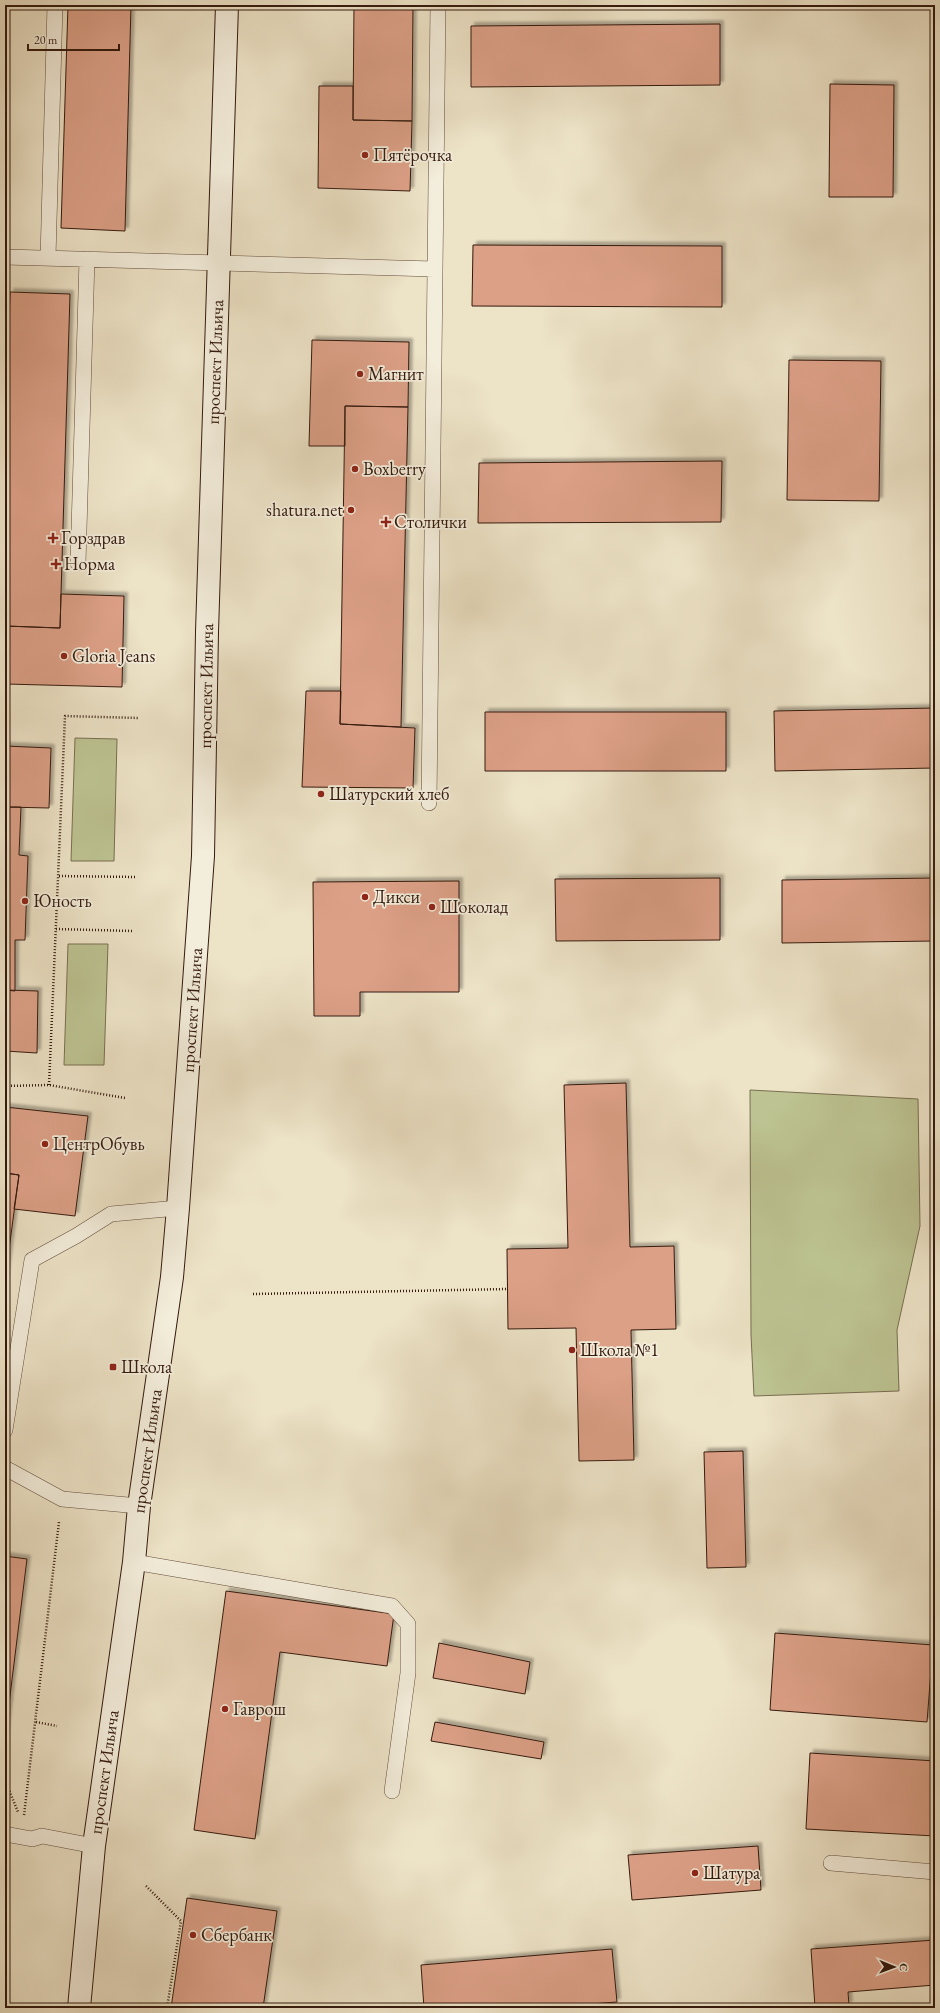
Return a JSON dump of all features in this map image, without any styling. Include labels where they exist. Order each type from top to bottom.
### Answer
[{"type":"street","name":"проспект Ильича","points":[[79,2008],[94,1846],[134,1562],[139,1506],[172,1277],[178,1208],[203,856],[207,632],[227,5]]},
{"type":"lane","points":[[48,258],[55,5]]},
{"type":"lane","points":[[429,803],[438,5]]},
{"type":"lane","points":[[5,257],[434,269]]},
{"type":"lane","points":[[78,563],[86,259]]},
{"type":"lane","points":[[5,1430],[32,1260],[76,1236],[111,1214],[178,1208]]},
{"type":"lane","points":[[5,1468],[62,1499],[139,1506]]},
{"type":"lane","points":[[134,1562],[392,1606],[408,1624],[408,1673],[392,1791]]},
{"type":"lane","points":[[5,1834],[32,1840],[42,1836],[94,1846]]},
{"type":"lane","points":[[831,1863],[935,1872]]},
{"type":"path","points":[[49,1085],[65,716],[139,718]]},
{"type":"path","points":[[58,876],[136,877]]},
{"type":"path","points":[[56,929],[133,931]]},
{"type":"path","points":[[5,1086],[49,1085],[125,1098]]},
{"type":"path","points":[[254,1294],[508,1289]]},
{"type":"path","points":[[24,1818],[62,1499]]},
{"type":"path","points":[[36,1722],[57,1726]]},
{"type":"path","points":[[146,1886],[181,1921],[167,2008]]},
{"type":"green space","points":[[75,738],[117,739],[114,861],[71,861]]},
{"type":"green space","points":[[68,944],[108,944],[104,1065],[64,1065]]},
{"type":"green space","points":[[750,1090],[918,1099],[920,1226],[897,1330],[899,1391],[754,1396],[751,1335]]},
{"type":"building","points":[[68,5],[131,5],[125,231],[61,228]]},
{"type":"building","points":[[354,5],[413,5],[412,121],[353,120]]},
{"type":"building","points":[[720,24],[720,85],[471,87],[471,26]]},
{"type":"building","points":[[830,84],[894,85],[893,197],[829,197]]},
{"type":"building","name":"Пятёрочка","points":[[319,86],[353,86],[353,120],[412,121],[410,191],[318,188]]},
{"type":"building","points":[[473,245],[722,246],[722,307],[472,306]]},
{"type":"building","points":[[10,292],[70,294],[60,628],[5,626],[5,450]]},
{"type":"building","name":"Магнит","points":[[312,340],[409,342],[408,407],[345,406],[345,446],[309,446]]},
{"type":"building","points":[[789,360],[881,361],[879,501],[787,500]]},
{"type":"building","points":[[345,406],[408,407],[401,727],[340,724]]},
{"type":"building","points":[[722,461],[721,522],[478,523],[479,463]]},
{"type":"building","name":"Gloria Jeans","points":[[61,594],[124,596],[122,687],[5,684],[5,626],[60,628]]},
{"type":"building","points":[[306,691],[341,691],[340,724],[415,728],[413,788],[302,787]]},
{"type":"building","points":[[935,708],[935,768],[775,771],[774,711]]},
{"type":"building","points":[[485,712],[726,712],[726,771],[485,771]]},
{"type":"building","points":[[5,746],[51,748],[49,808],[5,807]]},
{"type":"building","points":[[5,807],[21,807],[19,855],[28,856],[25,940],[15,940],[15,991],[5,990]]},
{"type":"building","points":[[720,878],[720,940],[556,941],[555,879]]},
{"type":"building","points":[[935,878],[935,941],[782,943],[782,880]]},
{"type":"building","points":[[459,881],[459,992],[360,992],[360,1016],[314,1016],[313,882]]},
{"type":"building","points":[[5,990],[38,991],[37,1053],[5,1051]]},
{"type":"building","points":[[626,1083],[630,1247],[674,1246],[676,1329],[631,1330],[634,1460],[579,1461],[576,1328],[508,1329],[507,1249],[568,1248],[564,1085]]},
{"type":"building","name":"ЦентрОбувь","points":[[5,1107],[88,1116],[75,1216],[14,1209],[19,1175],[5,1173]]},
{"type":"building","points":[[5,1173],[19,1175],[5,1279]]},
{"type":"building","points":[[743,1451],[746,1567],[707,1568],[704,1452]]},
{"type":"building","points":[[5,1556],[27,1559],[5,1736]]},
{"type":"building","points":[[226,1591],[394,1614],[387,1666],[280,1652],[255,1839],[194,1830]]},
{"type":"building","points":[[775,1633],[933,1645],[927,1722],[770,1710]]},
{"type":"building","points":[[439,1643],[530,1662],[525,1694],[433,1678]]},
{"type":"building","points":[[435,1722],[544,1742],[541,1759],[431,1741]]},
{"type":"building","points":[[810,1753],[935,1761],[935,1836],[806,1829]]},
{"type":"building","name":"Шатура","points":[[758,1846],[761,1890],[632,1900],[628,1855]]},
{"type":"building","points":[[187,1898],[277,1911],[263,2008],[171,2008]]},
{"type":"building","points":[[935,1940],[935,1985],[848,1992],[849,2005],[815,2007],[811,1949]]},
{"type":"building","points":[[612,1949],[617,2002],[538,2008],[424,2008],[421,1965]]},
{"type":"place","name":"Пятёрочка","points":[[365,155]]},
{"type":"place","name":"Магнит","points":[[360,374]]},
{"type":"place","name":"Boxberry","points":[[355,469]]},
{"type":"place","name":"shatura.net","points":[[351,510]]},
{"type":"place","name":"Столички","points":[[386,522]]},
{"type":"place","name":"Горздрав","points":[[53,538]]},
{"type":"place","name":"Норма","points":[[56,564]]},
{"type":"place","name":"Gloria Jeans","points":[[64,656]]},
{"type":"place","name":"Шатурский хлеб","points":[[321,794]]},
{"type":"place","name":"Дикси","points":[[365,897]]},
{"type":"place","name":"Юность","points":[[25,901]]},
{"type":"place","name":"Шоколад","points":[[432,907]]},
{"type":"place","name":"ЦентрОбувь","points":[[45,1144]]},
{"type":"place","name":"Школа №1","points":[[572,1350]]},
{"type":"place","name":"Школа","points":[[113,1367]]},
{"type":"place","name":"Гаврош","points":[[225,1709]]},
{"type":"place","name":"Шатура","points":[[695,1873]]},
{"type":"place","name":"Сбербанк","points":[[193,1935]]}]
